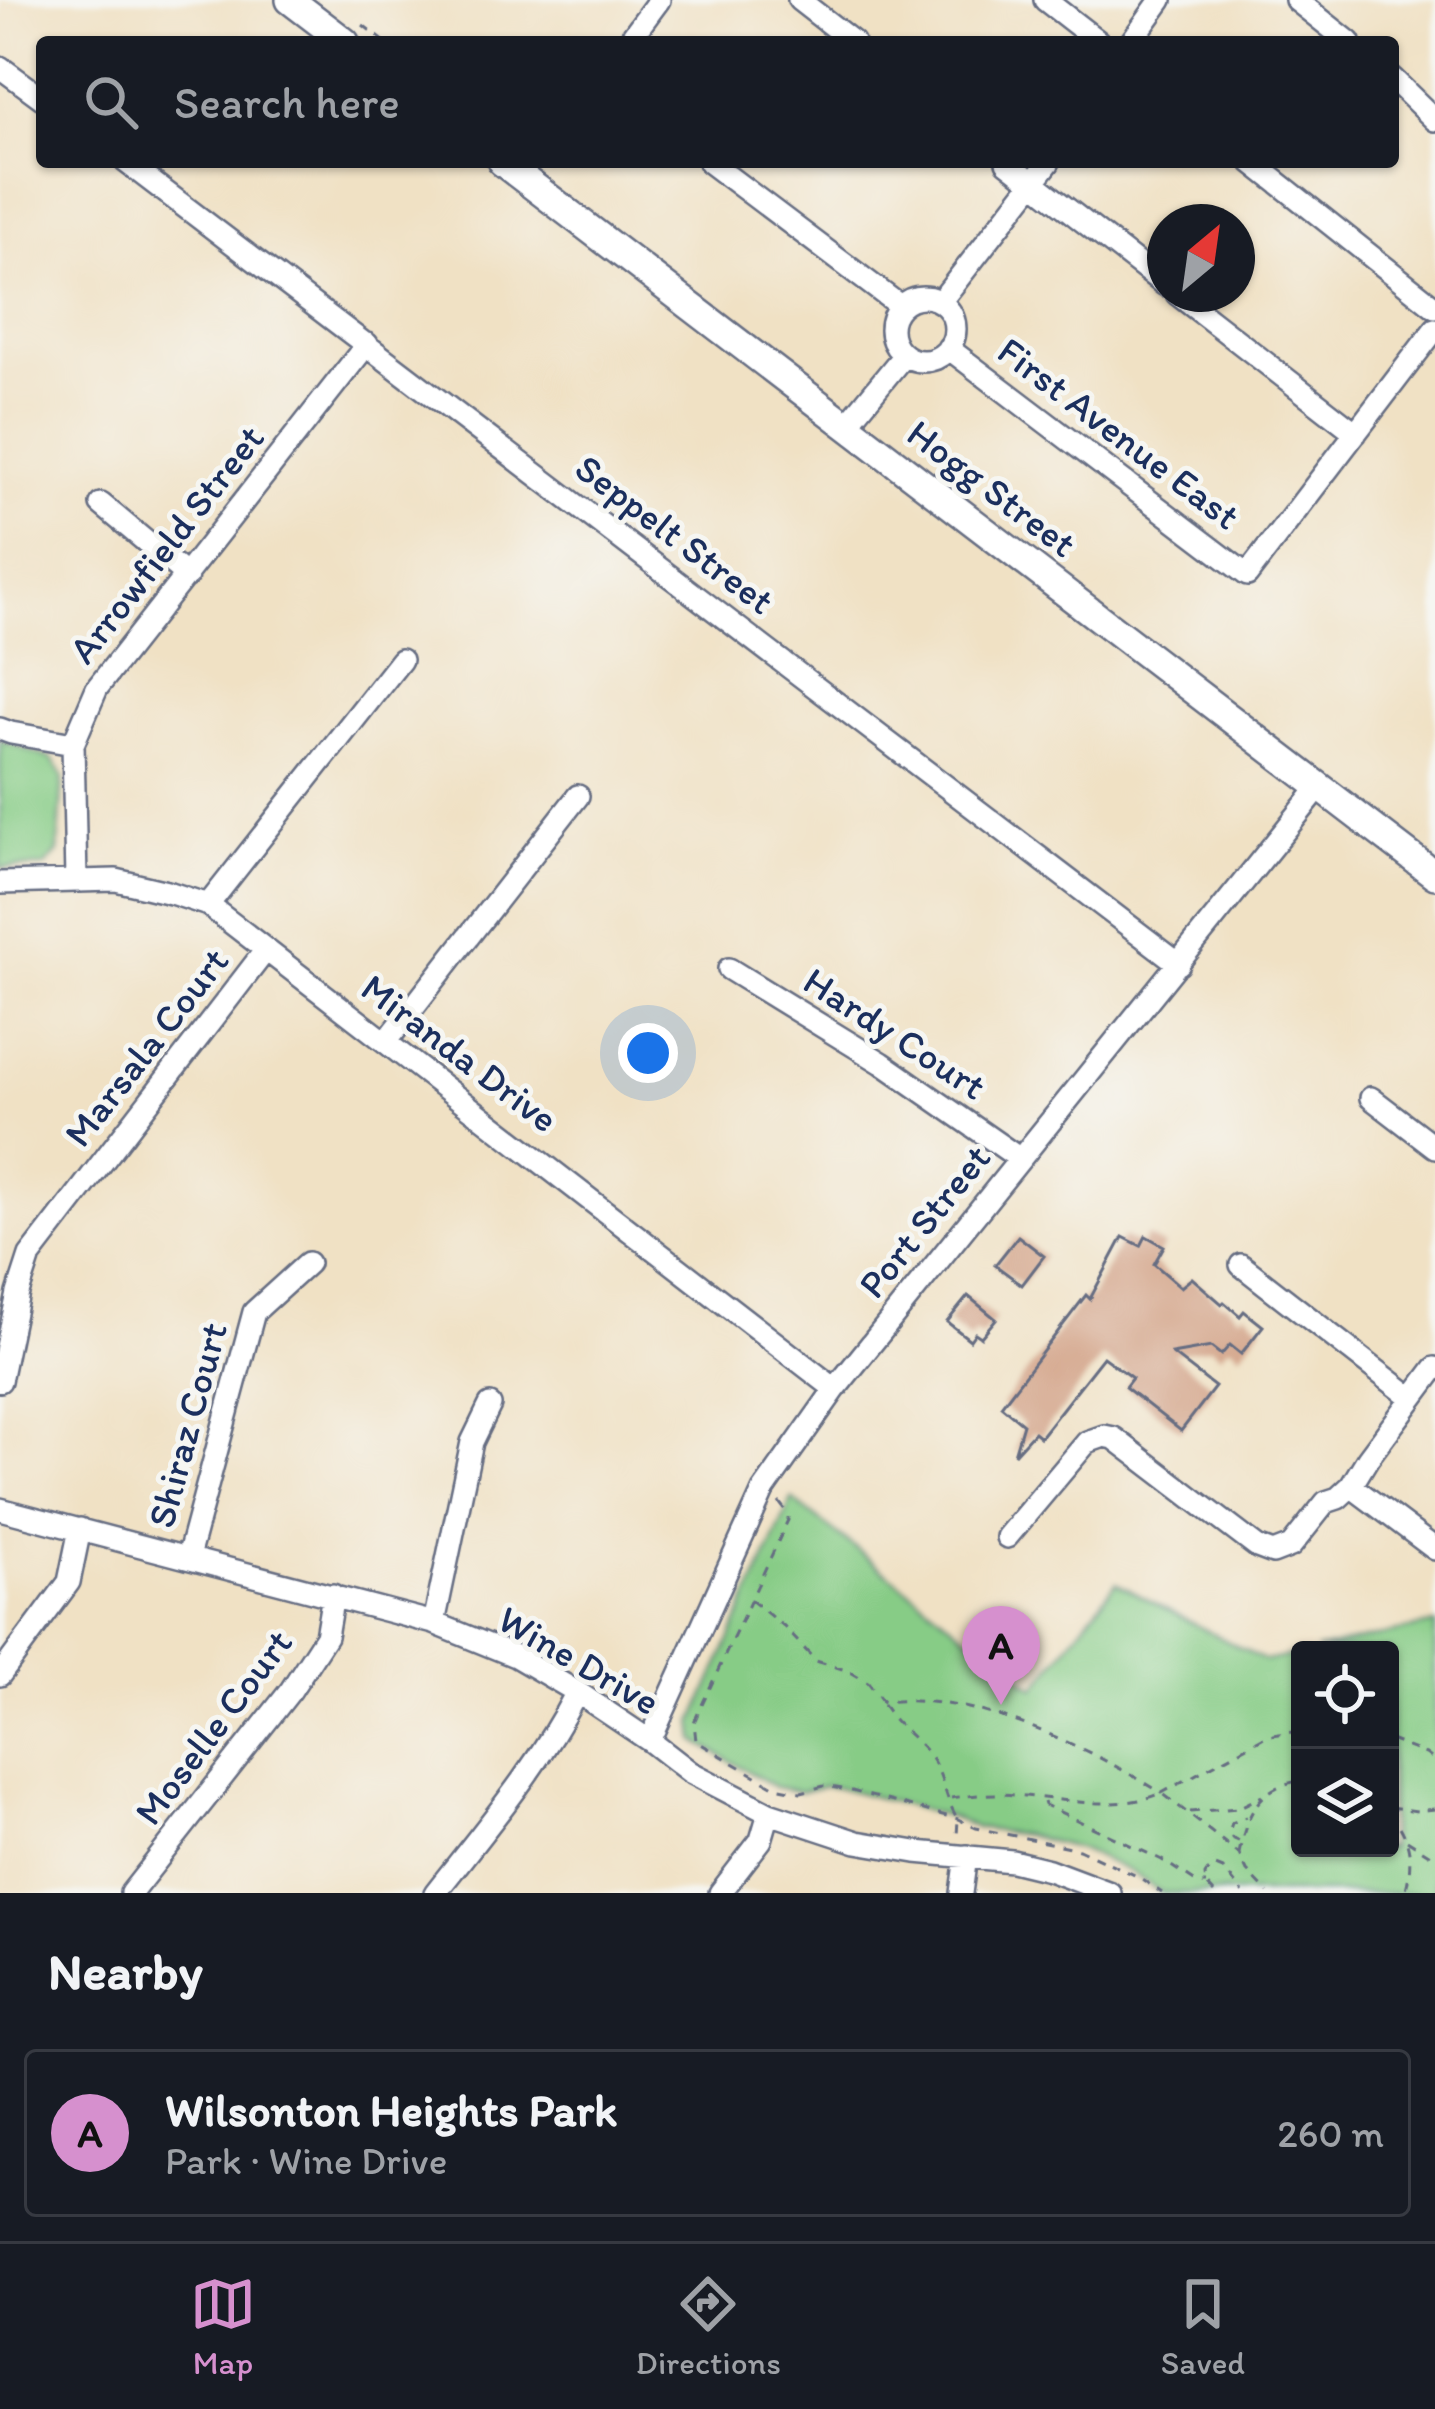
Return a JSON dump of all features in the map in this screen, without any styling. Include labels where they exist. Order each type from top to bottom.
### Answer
[{"type":"street","points":[[290,0],[337,36]]},
{"type":"street","points":[[632,36],[659,0]]},
{"type":"street","points":[[799,0],[845,36]]},
{"type":"street","points":[[1045,0],[1092,36]]},
{"type":"street","points":[[1136,36],[1160,0]]},
{"type":"street","points":[[1296,0],[1341,36]]},
{"type":"street","points":[[0,67],[36,94]]},
{"type":"street","points":[[1399,85],[1435,120]]},
{"type":"street","name":"Seppelt Street","points":[[134,168],[1179,964]]},
{"type":"street","name":"Hogg Street","points":[[510,168],[1435,875]]},
{"type":"street","points":[[717,168],[900,306]]},
{"type":"street","points":[[1015,168],[1147,271]]},
{"type":"street","points":[[940,302],[1045,168]]},
{"type":"street","points":[[1260,168],[1435,307]]},
{"type":"street","points":[[920,297],[947,308],[955,332],[948,348],[932,359],[904,355],[891,331],[900,306],[920,297]]},
{"type":"street","points":[[1200,312],[1356,433],[1435,328]]},
{"type":"street","name":"Arrowfield Street","points":[[76,880],[73,744],[97,688],[367,344]]},
{"type":"street","name":"First Avenue East","points":[[948,348],[1247,575],[1356,433]]},
{"type":"street","points":[[846,426],[904,355]]},
{"type":"street","points":[[100,504],[187,576]]},
{"type":"street","points":[[208,905],[401,660]]},
{"type":"street","points":[[0,729],[73,744]]},
{"type":"street","name":"Port Street","points":[[650,1741],[763,1490],[835,1389],[1320,787]]},
{"type":"street","points":[[387,1041],[578,796]]},
{"type":"street","name":"Miranda Drive","points":[[0,883],[116,880],[208,905],[835,1389]]},
{"type":"street","name":"Marsala Court","points":[[0,1381],[30,1256],[266,951]]},
{"type":"street","name":"Hardy Court","points":[[729,969],[882,1063],[1020,1159]]},
{"type":"street","points":[[1371,1098],[1435,1148]]},
{"type":"street","name":"Shiraz Court","points":[[188,1557],[254,1312],[308,1263]]},
{"type":"street","points":[[1241,1264],[1412,1398]]},
{"type":"street","points":[[1007,1537],[1087,1442],[1104,1436],[1114,1438],[1257,1547],[1273,1553],[1291,1546],[1326,1502],[1351,1486],[1435,1368]]},
{"type":"street","points":[[434,1623],[472,1442],[490,1405]]},
{"type":"street","points":[[1351,1486],[1435,1550]]},
{"type":"street","name":"Wine Drive","points":[[0,1508],[434,1623],[514,1657],[577,1692],[690,1772],[769,1814],[857,1842],[1012,1861],[1110,1893]]},
{"type":"street","points":[[0,1675],[69,1582],[80,1529]]},
{"type":"street","name":"Moselle Court","points":[[131,1893],[291,1690],[326,1636],[333,1595]]},
{"type":"street","points":[[435,1893],[519,1786],[577,1692]]},
{"type":"street","points":[[720,1893],[761,1840],[769,1814]]},
{"type":"street","points":[[960,1856],[961,1893]]},
{"type":"path","points":[[763,1490],[788,1514],[694,1722],[697,1741],[775,1787],[801,1792],[824,1786],[848,1790],[976,1828],[1079,1849],[1162,1893]]},
{"type":"path","points":[[751,1600],[816,1661],[868,1682],[893,1721],[929,1756],[958,1819],[960,1856]]},
{"type":"path","points":[[883,1702],[904,1700],[981,1711],[1060,1738],[1111,1762],[1162,1793],[1239,1854],[1247,1871],[1268,1893]]},
{"type":"path","points":[[950,1798],[997,1794],[1146,1800],[1267,1736],[1291,1732]]},
{"type":"path","points":[[1399,1744],[1435,1761]]},
{"type":"path","points":[[1188,1812],[1238,1808],[1291,1782]]},
{"type":"path","points":[[1239,1854],[1249,1812],[1266,1794]]},
{"type":"path","points":[[1044,1799],[1045,1805],[1206,1884]]},
{"type":"path","points":[[1399,1810],[1435,1809]]},
{"type":"path","points":[[1241,1842],[1232,1838],[1230,1829],[1232,1823],[1248,1817]]},
{"type":"path","points":[[1399,1825],[1412,1855],[1405,1893]]},
{"type":"path","points":[[1407,1840],[1435,1858]]},
{"type":"path","points":[[1214,1893],[1204,1875],[1216,1866],[1243,1893]]},
{"type":"green space","points":[[0,740],[52,759],[63,777],[58,852],[44,867],[0,868]]},
{"type":"green space","points":[[792,1499],[1035,1688],[1116,1583],[1265,1661],[1291,1656],[1291,1857],[1399,1857],[1399,1641],[1357,1641],[1435,1624],[1435,1893],[1162,1893],[1131,1872],[1079,1849],[976,1828],[848,1790],[824,1786],[801,1792],[775,1787],[696,1741],[694,1722]]},
{"type":"building","points":[[1018,1236],[1044,1256],[1022,1285],[995,1265]]},
{"type":"building","points":[[1146,1236],[1164,1246],[1154,1264],[1181,1287],[1192,1278],[1222,1304],[1240,1316],[1244,1311],[1263,1326],[1241,1354],[1230,1345],[1221,1355],[1211,1347],[1172,1354],[1215,1387],[1181,1431],[1125,1387],[1132,1378],[1103,1357],[1040,1437],[1034,1432],[1014,1454],[1023,1424],[1001,1406],[1086,1295],[1090,1299],[1123,1237],[1141,1246]]},
{"type":"building","points":[[968,1296],[996,1319],[981,1337],[975,1333],[970,1340],[947,1322]]},
{"type":"place","name":"Wilsonton Heights Park","points":[[1001,1705]]}]
